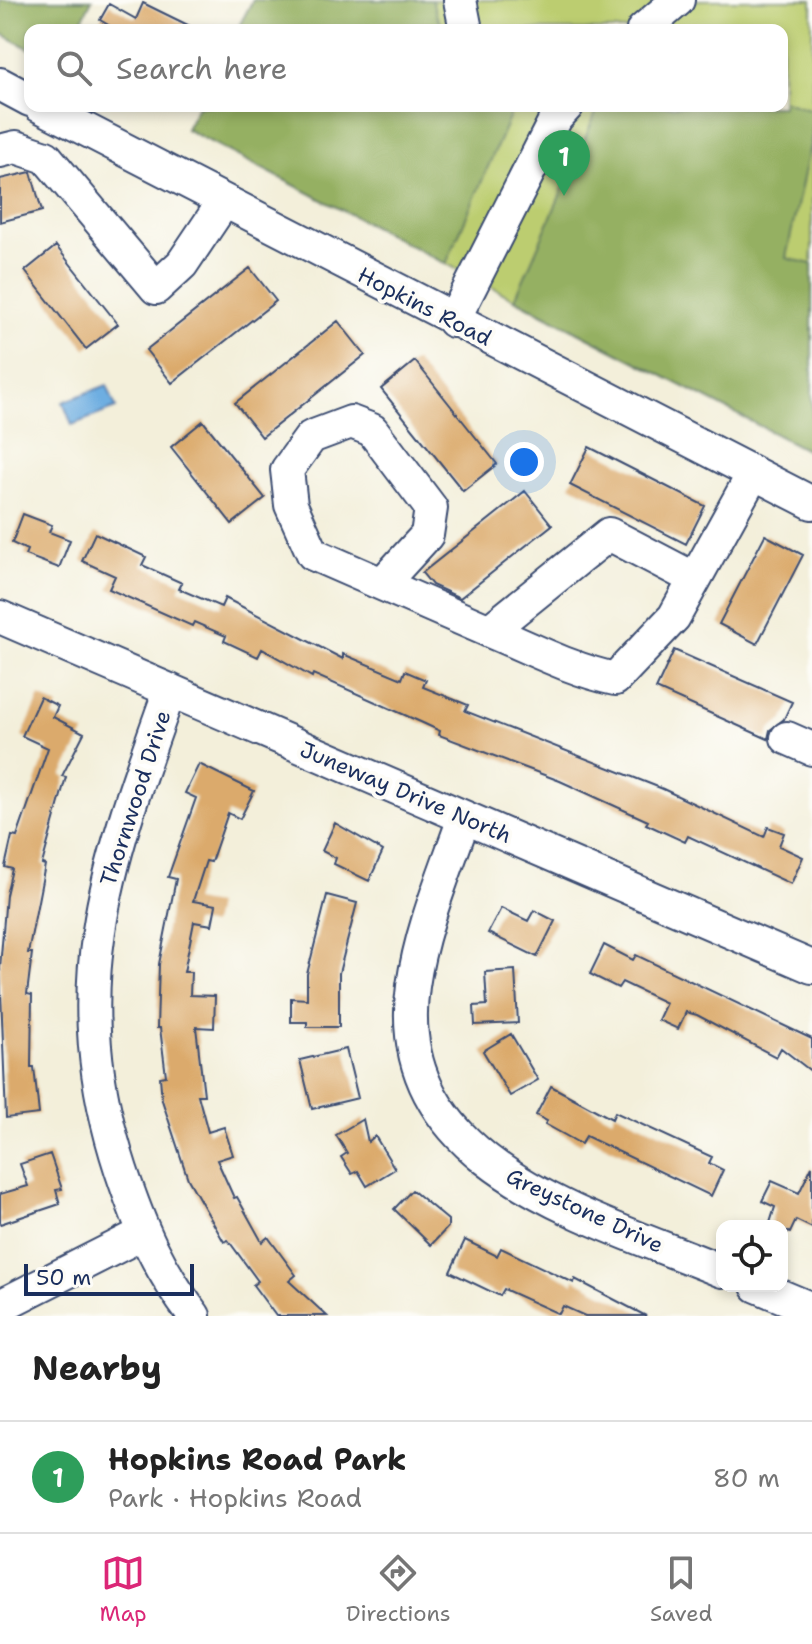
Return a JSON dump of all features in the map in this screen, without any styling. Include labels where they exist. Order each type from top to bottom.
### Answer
[{"type":"street","points":[[460,0],[465,24]]},
{"type":"street","points":[[650,24],[678,0]]},
{"type":"street","points":[[0,84],[24,97]]},
{"type":"street","name":"Hopkins Road","points":[[51,112],[223,203],[812,503]]},
{"type":"street","points":[[453,321],[556,112]]},
{"type":"street","points":[[0,151],[16,147],[46,157],[156,288],[182,264],[223,203]]},
{"type":"street","points":[[382,584],[427,535],[431,508],[372,430],[351,422],[311,437],[287,470],[291,505],[313,554],[489,631],[588,673],[615,679],[674,617],[753,474]]},
{"type":"street","points":[[489,631],[609,534],[695,579]]},
{"type":"street","name":"Juneway Drive North","points":[[0,617],[16,621],[812,967]]},
{"type":"street","name":"Thornwood Drive","points":[[170,690],[121,825],[99,915],[92,987],[94,1059],[107,1126],[142,1234],[194,1316]]},
{"type":"street","name":"Greystone Drive","points":[[464,818],[422,938],[412,988],[412,1039],[423,1082],[437,1111],[464,1143],[503,1174],[576,1210],[716,1268]]},
{"type":"street","points":[[0,1306],[142,1234]]},
{"type":"street","points":[[771,1292],[812,1309]]},
{"type":"green space","points":[[0,0],[92,0],[80,24],[24,24],[24,46],[0,33]]},
{"type":"green space","points":[[253,0],[812,0],[812,453],[186,129],[195,112],[788,112],[788,24],[240,24]]},
{"type":"green space","points":[[253,0],[432,0],[442,24],[240,24]]},
{"type":"green space","points":[[788,102],[812,110],[812,136],[786,258],[812,264],[812,453],[515,299],[596,112],[788,112]]},
{"type":"green space","points":[[195,112],[507,112],[510,116],[446,264],[186,129]]},
{"type":"water","points":[[107,385],[116,408],[72,425],[63,402]]},
{"type":"building","points":[[143,3],[186,24],[107,24],[100,20],[109,4],[136,19]]},
{"type":"building","points":[[31,172],[42,211],[0,222],[0,179]]},
{"type":"building","points":[[56,246],[118,324],[86,349],[25,271]]},
{"type":"building","points":[[250,268],[276,301],[172,383],[146,350]]},
{"type":"building","points":[[338,321],[365,355],[262,437],[235,403]]},
{"type":"building","points":[[415,361],[497,464],[463,491],[381,389]]},
{"type":"building","points":[[203,421],[265,498],[232,524],[171,447]]},
{"type":"building","points":[[589,447],[705,506],[686,544],[570,485]]},
{"type":"building","points":[[525,491],[552,525],[460,598],[432,585],[422,573]]},
{"type":"building","points":[[23,514],[52,525],[49,532],[70,540],[59,568],[25,555],[27,550],[12,543]]},
{"type":"building","points":[[95,533],[146,557],[142,565],[182,583],[179,589],[221,607],[225,598],[343,659],[343,654],[402,679],[405,671],[426,680],[423,687],[468,705],[465,711],[663,789],[764,837],[768,827],[784,833],[779,846],[803,857],[791,884],[688,836],[685,842],[646,824],[648,821],[560,781],[439,735],[440,731],[313,674],[312,677],[262,649],[258,657],[224,641],[226,636],[194,622],[192,626],[109,589],[115,576],[82,561]]},
{"type":"building","points":[[765,535],[803,555],[757,644],[719,624]]},
{"type":"building","points":[[674,650],[792,702],[784,719],[770,730],[768,739],[656,689]]},
{"type":"building","points":[[40,697],[58,706],[53,717],[84,733],[62,776],[66,777],[42,864],[45,865],[28,953],[32,953],[27,994],[32,995],[31,1067],[34,1067],[39,1114],[6,1118],[0,968],[6,895],[12,869],[5,867],[12,836],[17,837],[48,748],[22,736]]},
{"type":"building","points":[[199,764],[254,791],[240,819],[228,813],[211,862],[206,861],[193,901],[216,905],[212,925],[194,922],[184,972],[191,972],[190,995],[215,996],[214,1028],[196,1027],[204,1095],[198,1095],[208,1132],[224,1127],[233,1155],[217,1160],[234,1198],[237,1197],[262,1242],[268,1237],[296,1275],[289,1281],[327,1316],[276,1316],[253,1285],[258,1281],[228,1240],[224,1242],[188,1179],[162,1100],[160,1077],[166,1076],[160,1028],[157,1028],[159,964],[176,879],[168,877],[196,798],[185,793]]},
{"type":"building","points":[[335,823],[383,851],[369,881],[334,864],[336,858],[322,851]]},
{"type":"building","points":[[327,895],[357,903],[339,973],[339,1027],[307,1027],[307,1022],[291,1022],[291,998],[307,999],[307,974]]},
{"type":"building","points":[[501,908],[528,921],[534,910],[555,921],[537,957],[488,933]]},
{"type":"building","points":[[604,945],[633,960],[636,955],[812,1039],[812,1072],[781,1048],[776,1057],[697,1015],[686,1012],[678,1029],[658,1020],[666,1003],[622,982],[618,988],[590,974]]},
{"type":"building","points":[[515,970],[518,1023],[475,1025],[474,1006],[487,1005],[485,972]]},
{"type":"building","points":[[511,1034],[538,1080],[510,1096],[483,1051]]},
{"type":"building","points":[[346,1049],[358,1098],[312,1109],[300,1060]]},
{"type":"building","points":[[551,1086],[612,1119],[615,1112],[712,1157],[709,1163],[723,1170],[711,1196],[586,1136],[581,1144],[545,1124],[547,1121],[536,1115]]},
{"type":"building","points":[[363,1119],[368,1142],[375,1136],[395,1169],[367,1186],[358,1171],[352,1174],[341,1157],[347,1153],[336,1135]]},
{"type":"building","points":[[50,1154],[62,1189],[56,1190],[60,1204],[0,1224],[0,1194],[28,1186],[20,1164]]},
{"type":"building","points":[[812,1166],[812,1228],[796,1220],[790,1233],[788,1220],[771,1220],[775,1207],[762,1201],[772,1181],[799,1193]]},
{"type":"building","points":[[412,1190],[448,1220],[448,1227],[431,1245],[394,1209]]},
{"type":"building","points":[[465,1240],[497,1256],[501,1248],[574,1283],[575,1279],[646,1316],[585,1316],[563,1306],[559,1314],[504,1289],[500,1296],[450,1272]]},
{"type":"place","name":"Hopkins Road Park","points":[[564,196]]}]
